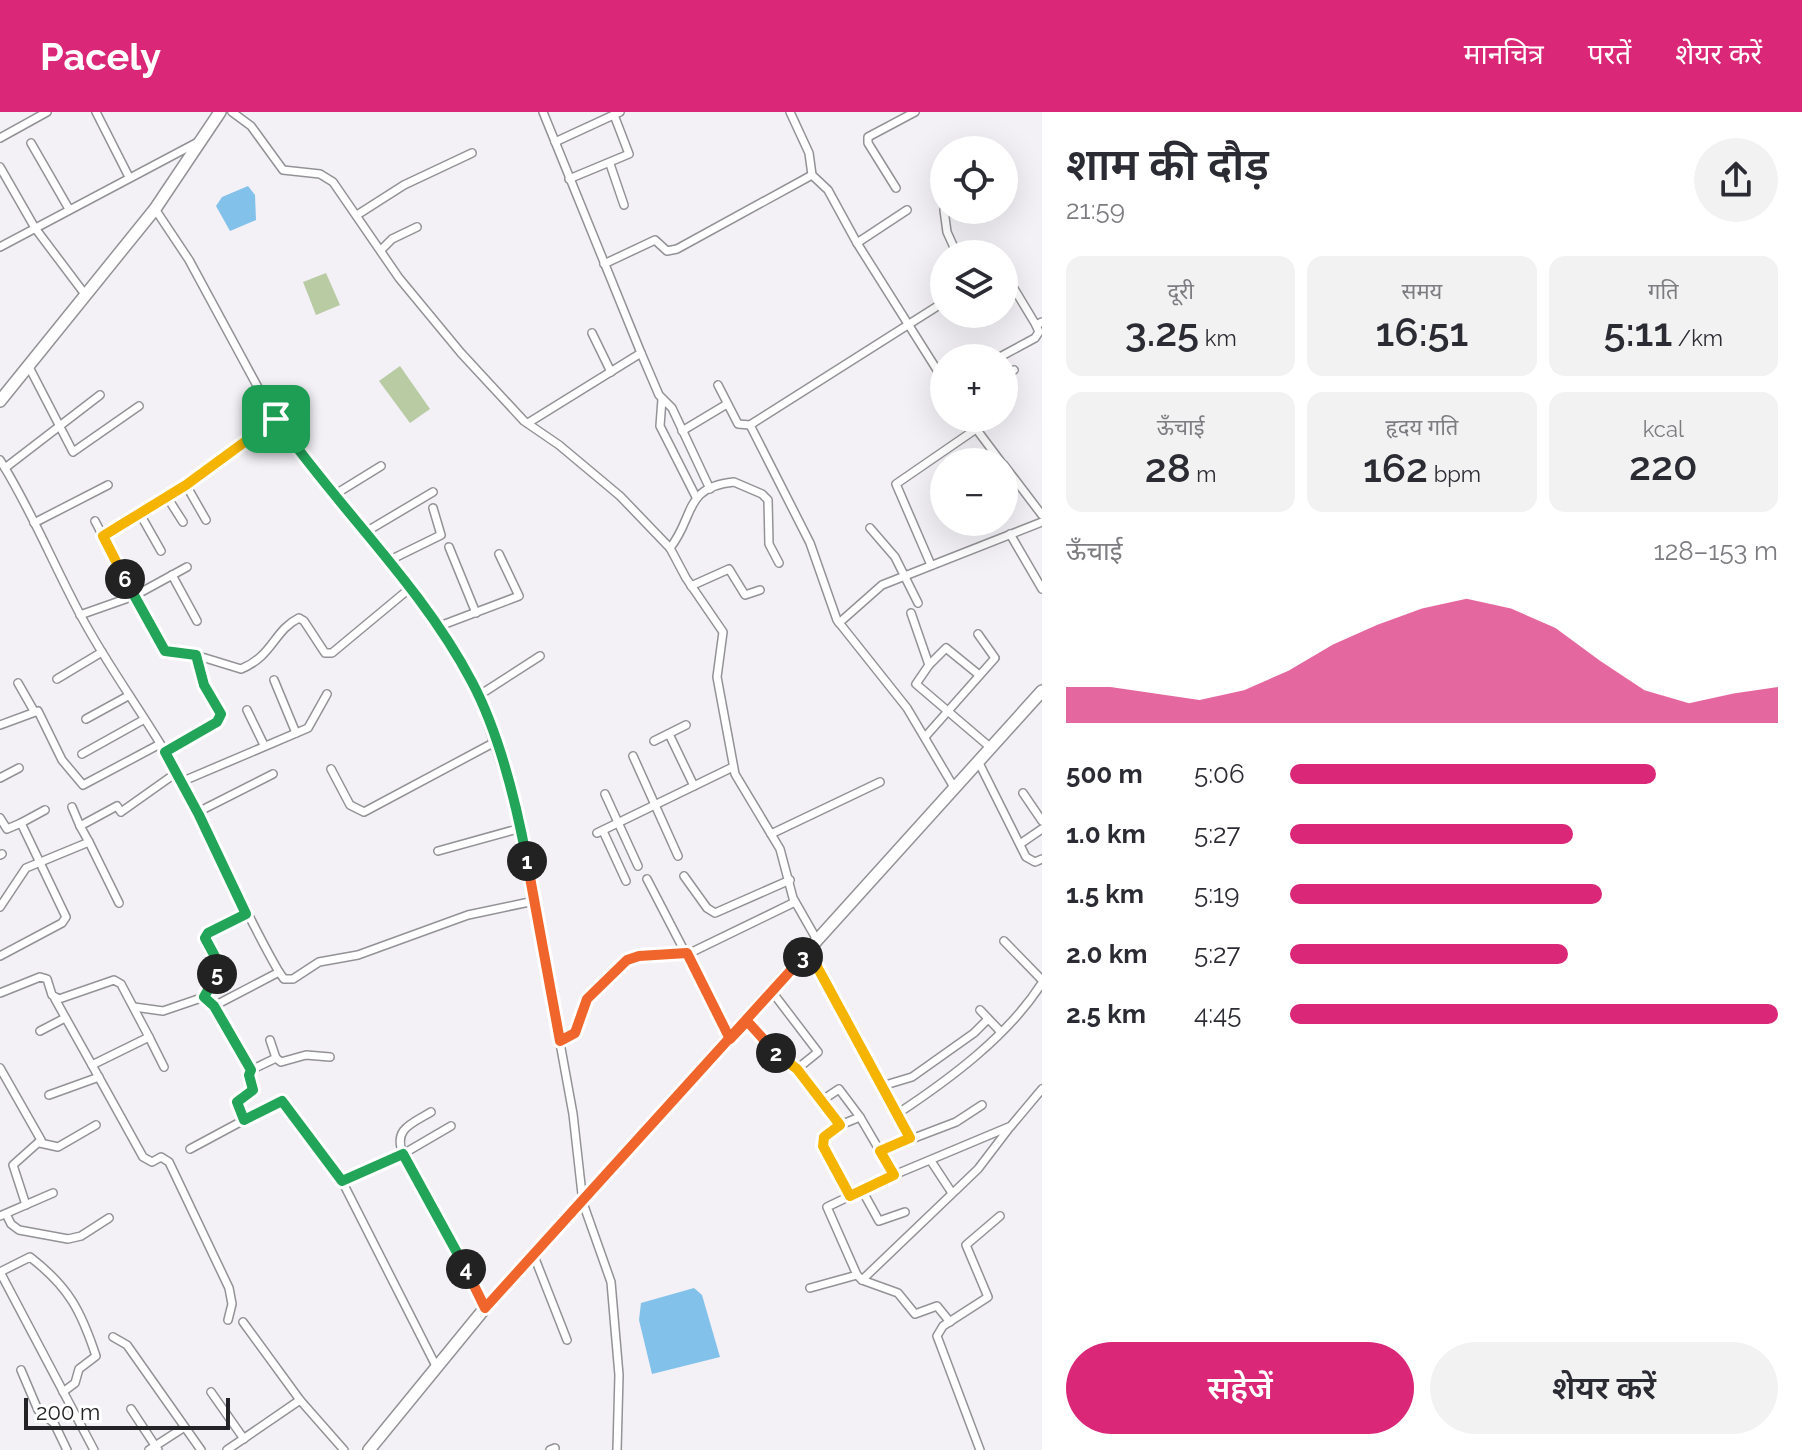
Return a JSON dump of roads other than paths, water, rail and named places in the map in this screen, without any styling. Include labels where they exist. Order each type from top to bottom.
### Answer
[{"type":"main road","points":[[0,401],[27,363],[155,209],[220,112]]},
{"type":"main road","points":[[369,1450],[485,1308],[773,993],[812,945],[1042,691]]},
{"type":"street","points":[[96,112],[129,177]]},
{"type":"street","points":[[232,112],[251,126],[283,170],[328,177],[461,353],[528,423],[620,496],[670,548],[691,586],[723,632],[717,677],[733,767],[746,797],[785,860],[795,902],[812,945],[910,1138]]},
{"type":"street","points":[[543,112],[662,399],[660,426],[696,497]]},
{"type":"street","points":[[790,112],[809,153],[812,175],[828,190],[857,243],[930,358]]},
{"type":"street","points":[[896,188],[868,143],[868,137],[915,112]]},
{"type":"street","points":[[0,138],[42,113]]},
{"type":"street","points":[[555,142],[617,113],[629,154],[569,179]]},
{"type":"street","points":[[0,246],[204,139]]},
{"type":"street","points":[[31,143],[69,209]]},
{"type":"street","points":[[357,215],[404,185],[472,153]]},
{"type":"street","points":[[610,164],[624,205]]},
{"type":"street","points":[[0,167],[35,228],[84,293]]},
{"type":"street","points":[[604,264],[655,240],[667,251],[677,249],[812,175]]},
{"type":"street","points":[[155,209],[189,260],[276,419],[437,627],[478,696],[521,828],[560,1041],[583,1203],[611,1282],[619,1375],[617,1450]]},
{"type":"street","points":[[857,243],[907,210]]},
{"type":"street","points":[[381,250],[397,236],[417,227]]},
{"type":"street","points":[[1018,293],[1039,324],[1040,336],[1018,348]]},
{"type":"street","points":[[718,385],[739,426],[750,425],[930,312]]},
{"type":"street","points":[[592,333],[611,372]]},
{"type":"street","points":[[528,423],[641,353]]},
{"type":"street","points":[[27,363],[73,452],[139,406]]},
{"type":"street","points":[[5,468],[100,395]]},
{"type":"street","points":[[662,399],[669,404],[710,489]]},
{"type":"street","points":[[682,431],[727,404]]},
{"type":"street","points":[[103,536],[186,485],[276,419]]},
{"type":"street","points":[[750,425],[810,543],[839,623],[907,708],[955,790]]},
{"type":"street","points":[[931,565],[896,484],[972,432]]},
{"type":"street","points":[[978,432],[991,448]]},
{"type":"street","points":[[0,460],[23,494],[34,523],[80,615],[198,812],[246,914],[284,979],[293,979],[319,962],[358,955],[468,915],[534,901]]},
{"type":"street","points":[[334,495],[381,466]]},
{"type":"street","points":[[670,548],[683,532],[688,508],[696,497],[734,482],[765,496],[769,506],[769,544],[779,563]]},
{"type":"street","points":[[1018,483],[1041,511]]},
{"type":"street","points":[[34,523],[108,485]]},
{"type":"street","points":[[186,485],[206,520]]},
{"type":"street","points":[[364,533],[433,492]]},
{"type":"street","points":[[167,497],[183,522]]},
{"type":"street","points":[[388,561],[441,535],[433,508]]},
{"type":"street","points":[[140,514],[161,551]]},
{"type":"street","points":[[95,521],[165,651],[196,655],[241,669],[267,653],[282,630],[299,618],[325,653],[332,653],[409,589]]},
{"type":"street","points":[[1018,531],[1042,522]]},
{"type":"street","points":[[870,528],[895,557],[918,603]]},
{"type":"street","points":[[839,623],[859,602],[904,575],[1005,536]]},
{"type":"street","points":[[1011,536],[1042,589]]},
{"type":"street","points":[[449,547],[476,613]]},
{"type":"street","points":[[437,627],[519,596],[499,554]]},
{"type":"street","points":[[80,615],[134,596],[187,567]]},
{"type":"street","points":[[691,586],[729,569],[745,595],[760,590]]},
{"type":"street","points":[[172,575],[197,621]]},
{"type":"street","points":[[911,613],[929,665]]},
{"type":"street","points":[[925,737],[995,658],[978,634]]},
{"type":"street","points":[[978,674],[946,648],[916,684],[992,749]]},
{"type":"street","points":[[57,679],[102,652]]},
{"type":"street","points":[[18,683],[34,711],[41,715],[62,760],[83,785],[220,718],[219,709],[204,685],[196,655]]},
{"type":"street","points":[[478,696],[540,656]]},
{"type":"street","points":[[274,680],[296,733]]},
{"type":"street","points":[[181,782],[296,733],[312,723],[327,694]]},
{"type":"street","points":[[86,719],[128,696]]},
{"type":"street","points":[[247,710],[264,745]]},
{"type":"street","points":[[0,725],[34,711]]},
{"type":"street","points":[[82,754],[143,720]]},
{"type":"street","points":[[654,741],[686,725]]},
{"type":"street","points":[[669,734],[694,786]]},
{"type":"street","points":[[331,769],[350,805],[364,812],[495,742]]},
{"type":"street","points":[[633,756],[678,856]]},
{"type":"street","points":[[979,763],[1031,861],[1042,859]]},
{"type":"street","points":[[626,881],[600,832],[733,767]]},
{"type":"street","points":[[0,778],[19,768]]},
{"type":"street","points":[[80,826],[117,806],[121,812],[176,773]]},
{"type":"street","points":[[198,812],[273,774]]},
{"type":"street","points":[[771,834],[880,782]]},
{"type":"street","points":[[1023,793],[1042,821]]},
{"type":"street","points":[[605,794],[638,866]]},
{"type":"street","points":[[72,807],[119,903]]},
{"type":"street","points":[[0,818],[7,829],[45,810]]},
{"type":"street","points":[[0,956],[65,920],[21,823]]},
{"type":"street","points":[[438,851],[521,828]]},
{"type":"street","points":[[1020,844],[1042,829]]},
{"type":"street","points":[[0,907],[16,887],[20,873],[89,842]]},
{"type":"street","points":[[684,876],[707,908],[715,913],[790,880]]},
{"type":"street","points":[[647,879],[730,1039]]},
{"type":"street","points":[[560,1041],[575,1033],[587,999],[627,960],[639,956],[687,953],[795,902]]},
{"type":"street","points":[[134,1007],[163,1011],[204,997],[219,967],[205,938],[208,933],[246,914]]},
{"type":"street","points":[[897,1114],[938,1087],[1026,1007],[1042,981],[1004,941]]},
{"type":"street","points":[[214,1006],[279,972]]},
{"type":"street","points":[[0,993],[43,977],[147,1161],[161,1157],[169,1162],[229,1288],[232,1304],[228,1320]]},
{"type":"street","points":[[55,999],[114,980],[121,984],[164,1067]]},
{"type":"street","points":[[773,993],[818,1052],[797,1069]]},
{"type":"street","points":[[204,997],[214,1006],[251,1070]]},
{"type":"street","points":[[980,1010],[1000,1031]]},
{"type":"street","points":[[40,1031],[65,1018]]},
{"type":"street","points":[[882,1086],[912,1077],[974,1033],[988,1019]]},
{"type":"street","points":[[747,1021],[786,1064],[797,1069],[840,1125]]},
{"type":"street","points":[[92,1065],[149,1037]]},
{"type":"street","points":[[270,1040],[276,1058],[281,1062],[306,1055],[330,1057]]},
{"type":"street","points":[[244,1120],[237,1102],[253,1090],[249,1075],[251,1070],[276,1058]]},
{"type":"street","points":[[0,1068],[40,1143],[58,1147],[96,1125]]},
{"type":"street","points":[[49,1095],[99,1077]]},
{"type":"street","points":[[821,1101],[839,1089],[860,1117],[894,1175]]},
{"type":"street","points":[[810,1288],[859,1277],[978,1169],[1042,1089]]},
{"type":"street","points":[[190,1149],[282,1101],[342,1181],[437,1369]]},
{"type":"street","points":[[880,1151],[956,1122],[982,1105]]},
{"type":"street","points":[[431,1112],[401,1131],[398,1139],[403,1154],[485,1308]]},
{"type":"street","points":[[850,1196],[823,1146],[824,1137],[840,1125],[860,1117]]},
{"type":"street","points":[[342,1181],[403,1154],[451,1126]]},
{"type":"street","points":[[950,1322],[940,1307],[915,1314],[898,1293],[859,1277],[827,1207],[1011,1126]]},
{"type":"street","points":[[26,1205],[13,1165],[40,1143]]},
{"type":"street","points":[[931,1161],[952,1193]]},
{"type":"street","points":[[861,1192],[879,1221],[905,1212]]},
{"type":"street","points":[[53,1193],[3,1215],[14,1228],[68,1239],[81,1236],[109,1218]]},
{"type":"street","points":[[980,1450],[938,1341],[939,1330],[988,1297],[966,1245],[1000,1216]]},
{"type":"street","points":[[534,1256],[567,1340]]},
{"type":"street","points":[[63,1392],[75,1383],[79,1369],[96,1356],[84,1317],[46,1269],[30,1257],[0,1272],[63,1392],[94,1450]]},
{"type":"street","points":[[243,1322],[300,1400],[344,1450]]},
{"type":"street","points":[[113,1337],[127,1345],[201,1450]]},
{"type":"street","points":[[21,1370],[38,1410],[54,1423],[67,1450]]},
{"type":"street","points":[[211,1392],[244,1439]]},
{"type":"street","points":[[227,1450],[300,1400]]},
{"type":"street","points":[[131,1409],[154,1449],[183,1428]]},
{"type":"water","points":[[248,186],[255,195],[256,220],[230,231],[216,206],[222,197]]},
{"type":"water","points":[[694,1288],[702,1295],[720,1357],[652,1374],[639,1320],[641,1303]]}]
